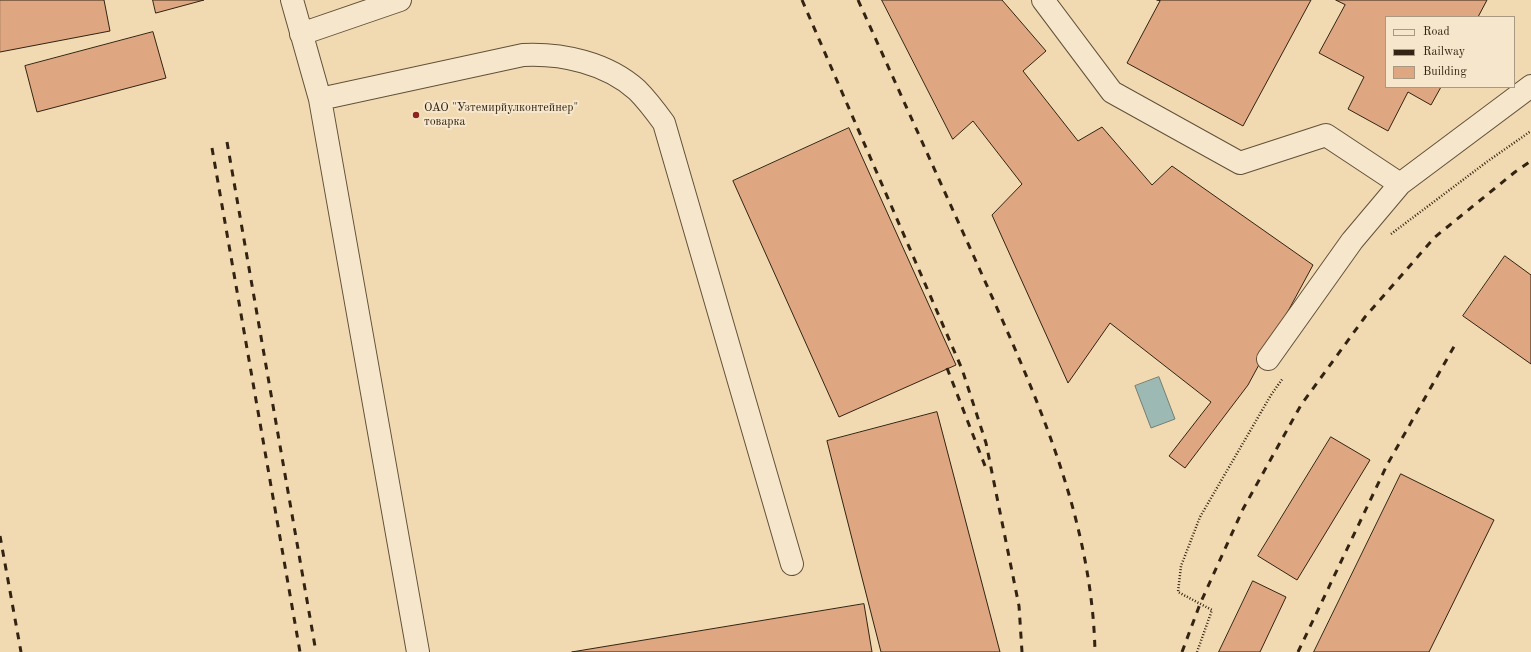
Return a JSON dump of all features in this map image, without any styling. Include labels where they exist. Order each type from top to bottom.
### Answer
[{"type":"lane","points":[[292,0],[320,99],[418,652]]},
{"type":"lane","points":[[302,34],[400,0]]},
{"type":"lane","points":[[1043,0],[1112,92],[1240,163],[1326,135],[1400,184]]},
{"type":"lane","points":[[320,99],[523,55],[543,54],[562,56],[582,61],[618,77],[636,90],[664,123],[792,564]]},
{"type":"lane","points":[[1268,358],[1352,241],[1400,184],[1531,86]]},
{"type":"path","points":[[1386,238],[1488,161],[1531,131]]},
{"type":"path","points":[[1198,652],[1212,610],[1178,592],[1181,566],[1200,517],[1271,395],[1285,376]]},
{"type":"water","points":[[1159,377],[1175,419],[1151,428],[1135,386]]},
{"type":"building","points":[[0,0],[104,0],[110,31],[0,52]]},
{"type":"building","points":[[153,0],[204,0],[156,13]]},
{"type":"building","points":[[882,0],[1002,0],[1046,51],[1023,71],[1078,141],[1102,127],[1152,185],[1172,166],[1313,265],[1248,385],[1185,468],[1169,456],[1211,402],[1110,323],[1068,383],[992,215],[1022,184],[973,121],[953,139]]},
{"type":"building","points":[[1157,0],[1311,0],[1243,126],[1127,63],[1160,1]]},
{"type":"building","points":[[1336,0],[1487,0],[1479,16],[1385,16],[1385,88],[1440,88],[1431,105],[1408,92],[1388,131],[1348,109],[1364,77],[1319,53],[1345,5]]},
{"type":"building","points":[[153,32],[166,78],[37,112],[25,66]]},
{"type":"building","points":[[849,128],[956,365],[839,417],[733,181]]},
{"type":"building","points":[[1505,256],[1531,275],[1531,364],[1463,316]]},
{"type":"building","points":[[937,412],[1000,652],[881,652],[827,441]]},
{"type":"building","points":[[1331,437],[1370,460],[1297,580],[1258,556]]},
{"type":"building","points":[[1401,474],[1494,520],[1429,652],[1314,652]]},
{"type":"building","points":[[1253,581],[1286,597],[1260,652],[1219,652]]},
{"type":"building","points":[[864,604],[872,652],[572,652]]},
{"type":"railway","points":[[802,0],[962,369],[986,443],[1019,606],[1022,652]]},
{"type":"railway","points":[[858,0],[1017,354],[1055,450],[1083,550],[1091,600],[1095,652]]},
{"type":"railway","points":[[227,142],[316,652]]},
{"type":"railway","points":[[212,148],[300,652]]},
{"type":"railway","points":[[1182,652],[1200,604],[1243,509],[1301,405],[1365,317],[1435,237],[1515,172],[1531,161]]},
{"type":"railway","points":[[1298,652],[1387,465],[1456,343]]},
{"type":"railway","points":[[947,368],[987,471]]},
{"type":"railway","points":[[0,536],[21,652]]},
{"type":"place","name":"ОАО \"Узтемирйулконтейнер\" товарка","points":[[416,115]]}]
